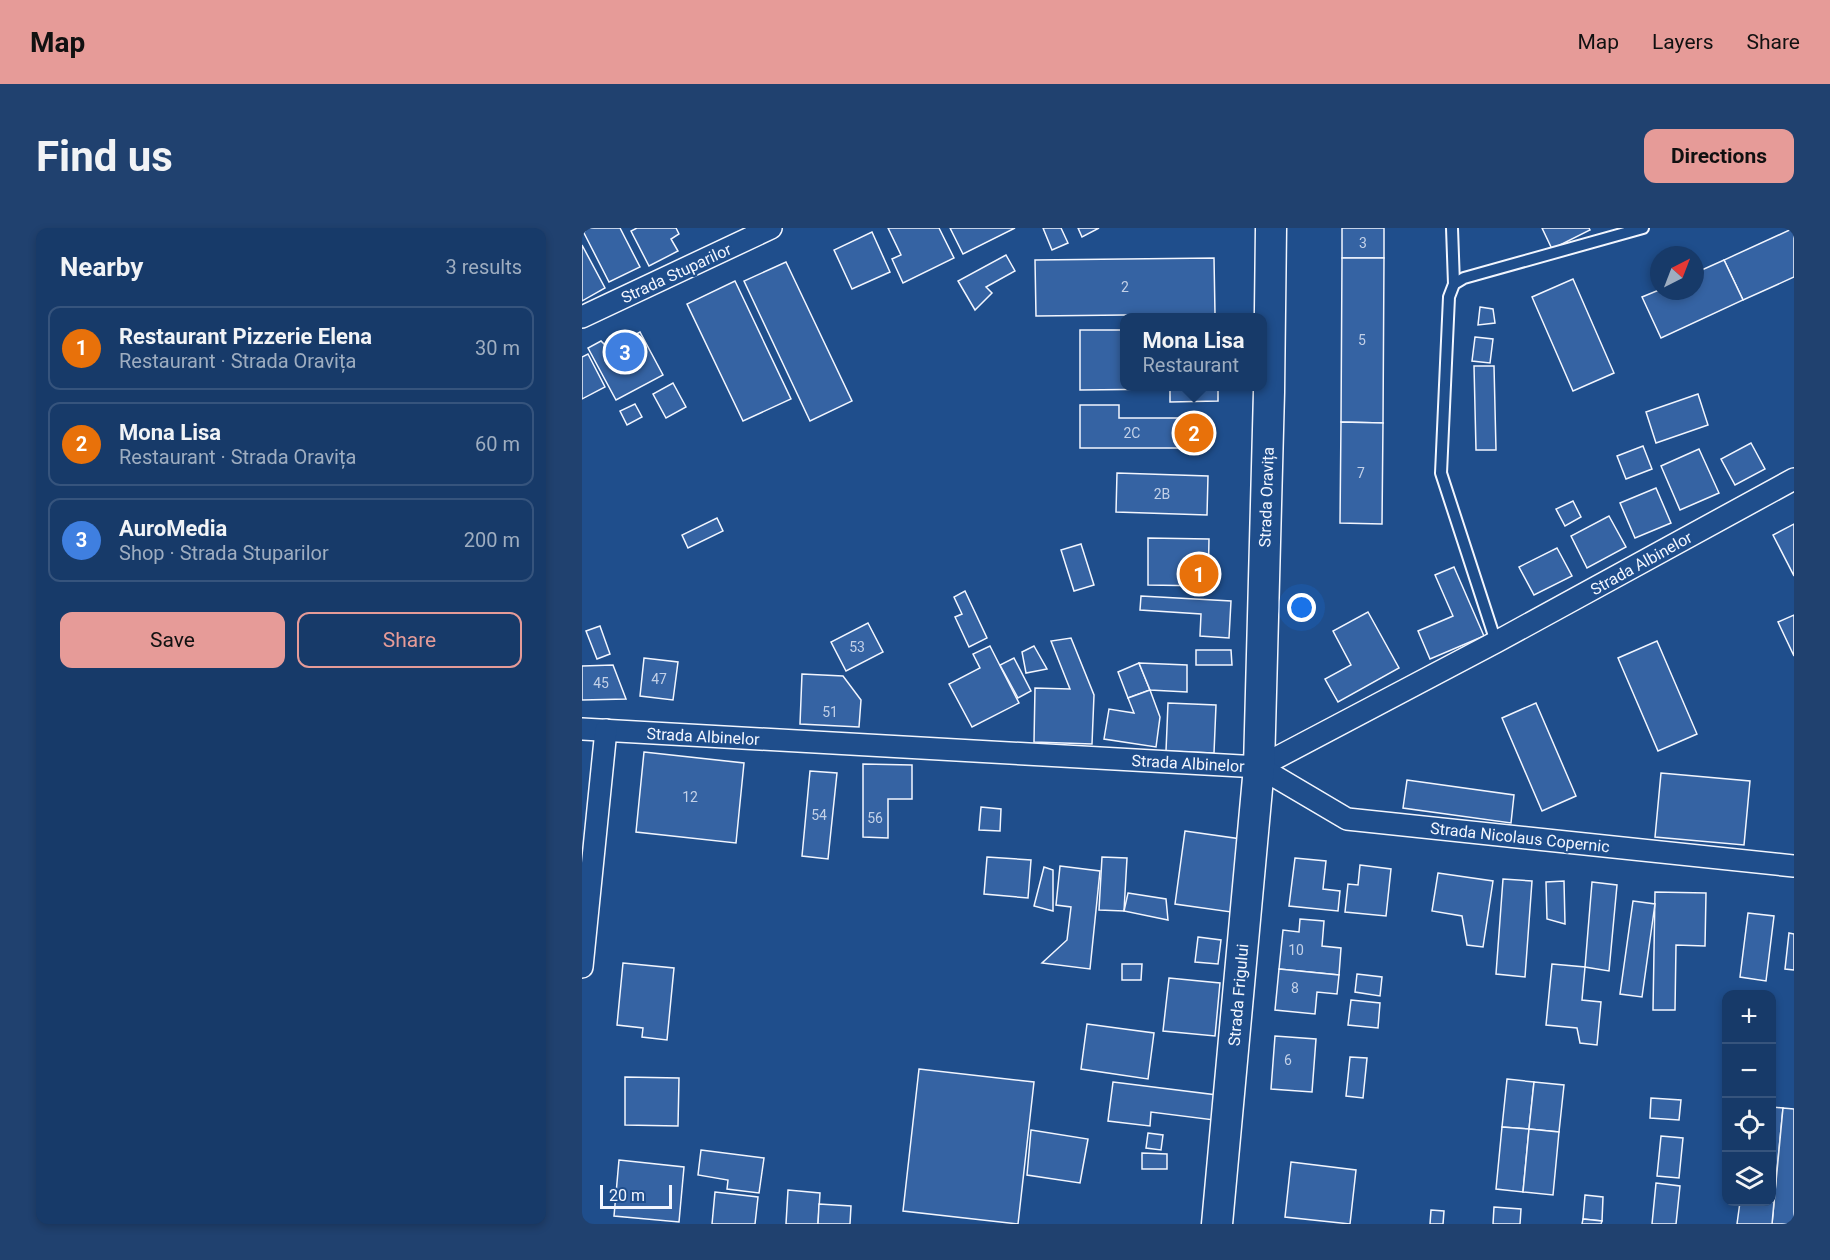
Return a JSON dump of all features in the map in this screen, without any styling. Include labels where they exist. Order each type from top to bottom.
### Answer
[{"type":"main road","name":"Strada Oravița","points":[[1259,767],[1271,228]]},
{"type":"main road","name":"Strada Frigului","points":[[1217,1224],[1259,767]]},
{"type":"street","name":"Strada Stuparilor","points":[[582,317],[771,228]]},
{"type":"street","name":"Strada Albinelor","points":[[582,729],[1259,767],[1496,642],[1794,479]]},
{"type":"street","points":[[582,967],[606,730]]},
{"type":"street","name":"Strada Nicolaus Copernic","points":[[1259,767],[1347,819],[1794,866]]},
{"type":"lane","points":[[1452,228],[1454,284],[1449,297],[1441,473],[1496,642]]},
{"type":"lane","points":[[1454,284],[1464,278],[1643,228]]},
{"type":"building","points":[[586,228],[620,228],[640,267],[609,282],[584,233]]},
{"type":"building","points":[[637,228],[676,228],[679,234],[671,239],[678,251],[649,266],[631,231]]},
{"type":"building","points":[[888,228],[939,228],[954,258],[903,283],[892,259],[901,255]]},
{"type":"building","points":[[950,228],[1015,228],[963,254]]},
{"type":"building","points":[[1043,228],[1061,228],[1068,243],[1052,250]]},
{"type":"building","points":[[1078,228],[1099,228],[1082,237]]},
{"type":"building","points":[[1342,228],[1384,228],[1384,258],[1342,258]]},
{"type":"building","points":[[1542,228],[1589,228],[1590,230],[1552,249]]},
{"type":"building","points":[[1794,228],[1794,277],[1743,300],[1724,260]]},
{"type":"building","points":[[872,232],[890,272],[852,289],[834,250]]},
{"type":"building","points":[[582,245],[605,288],[582,301]]},
{"type":"building","points":[[1006,255],[1015,271],[986,287],[992,293],[975,310],[958,281]]},
{"type":"building","points":[[1214,258],[1215,313],[1036,316],[1035,260]]},
{"type":"building","points":[[1342,258],[1384,258],[1383,423],[1341,422]]},
{"type":"building","points":[[1724,260],[1743,300],[1661,338],[1642,297],[1650,294],[1650,300],[1704,300],[1704,269]]},
{"type":"building","points":[[786,262],[852,401],[810,421],[744,281]]},
{"type":"building","points":[[1573,279],[1614,373],[1573,391],[1532,297]]},
{"type":"building","points":[[735,281],[791,399],[743,421],[687,304]]},
{"type":"building","points":[[1480,307],[1493,309],[1495,323],[1478,325]]},
{"type":"building","points":[[1080,330],[1120,330],[1120,390],[1080,390]]},
{"type":"building","points":[[640,332],[663,375],[616,400],[588,348],[601,341],[609,349]]},
{"type":"building","points":[[1475,337],[1493,339],[1490,363],[1472,361]]},
{"type":"building","points":[[588,354],[605,387],[582,399],[582,357]]},
{"type":"building","points":[[1474,366],[1494,366],[1496,450],[1476,450]]},
{"type":"building","points":[[673,383],[686,407],[666,418],[653,394]]},
{"type":"building","points":[[1170,391],[1218,391],[1218,401],[1170,402]]},
{"type":"building","points":[[1698,394],[1708,425],[1656,443],[1646,412]]},
{"type":"building","points":[[635,404],[642,417],[627,425],[620,411]]},
{"type":"building","points":[[1080,405],[1119,405],[1119,418],[1184,418],[1184,448],[1080,448]]},
{"type":"building","points":[[1341,422],[1383,423],[1382,524],[1340,523]]},
{"type":"building","points":[[1751,443],[1765,469],[1735,485],[1721,459]]},
{"type":"building","points":[[1643,446],[1652,469],[1626,479],[1617,456]]},
{"type":"building","points":[[1699,449],[1719,493],[1680,510],[1661,466]]},
{"type":"building","points":[[1117,473],[1208,476],[1207,515],[1116,512]]},
{"type":"building","points":[[1656,488],[1671,523],[1635,538],[1620,503]]},
{"type":"building","points":[[1573,501],[1581,517],[1565,526],[1556,509]]},
{"type":"building","points":[[1609,516],[1626,547],[1587,568],[1571,536]]},
{"type":"building","points":[[717,518],[723,531],[688,548],[682,535]]},
{"type":"building","points":[[1794,524],[1794,576],[1773,535]]},
{"type":"building","points":[[1148,538],[1209,539],[1208,586],[1148,585]]},
{"type":"building","points":[[1081,544],[1094,585],[1074,591],[1061,550]]},
{"type":"building","points":[[1557,548],[1572,576],[1534,595],[1519,567]]},
{"type":"building","points":[[1454,567],[1484,636],[1430,659],[1418,631],[1453,616],[1435,575]]},
{"type":"building","points":[[965,591],[987,638],[969,647],[955,617],[962,614],[954,597]]},
{"type":"building","points":[[1141,596],[1231,601],[1229,638],[1200,636],[1201,614],[1140,610]]},
{"type":"building","points":[[1368,612],[1399,668],[1338,702],[1325,679],[1351,665],[1333,631]]},
{"type":"building","points":[[1794,615],[1794,656],[1778,622]]},
{"type":"building","points":[[868,623],[883,652],[846,671],[831,642]]},
{"type":"building","points":[[600,626],[610,654],[597,659],[586,631]]},
{"type":"building","points":[[1071,638],[1094,695],[1092,744],[1034,742],[1035,688],[1070,689],[1051,641]]},
{"type":"building","points":[[1657,641],[1697,734],[1658,751],[1618,658]]},
{"type":"building","points":[[990,646],[1019,703],[972,727],[949,684],[980,668],[973,654]]},
{"type":"building","points":[[1034,646],[1047,669],[1026,673],[1022,652]]},
{"type":"building","points":[[1196,650],[1231,650],[1232,665],[1196,665]]},
{"type":"building","points":[[644,658],[678,662],[673,700],[640,696]]},
{"type":"building","points":[[1014,658],[1031,691],[1018,698],[1000,665]]},
{"type":"building","points":[[1139,663],[1150,690],[1128,698],[1118,672]]},
{"type":"building","points":[[1139,663],[1187,665],[1187,692],[1150,690]]},
{"type":"building","points":[[613,665],[626,699],[582,700],[582,666]]},
{"type":"building","points":[[802,674],[843,676],[861,700],[859,727],[800,724]]},
{"type":"building","points":[[1150,690],[1160,717],[1156,747],[1104,739],[1109,709],[1134,713],[1128,698]]},
{"type":"building","points":[[1168,703],[1216,705],[1214,753],[1166,751]]},
{"type":"building","points":[[1536,703],[1576,796],[1542,811],[1502,718]]},
{"type":"building","points":[[644,752],[744,763],[736,843],[636,832]]},
{"type":"building","points":[[863,764],[912,765],[912,799],[888,799],[888,838],[863,837]]},
{"type":"building","points":[[810,771],[837,773],[828,859],[802,856]]},
{"type":"building","points":[[1661,773],[1750,781],[1744,845],[1655,837]]},
{"type":"building","points":[[1407,780],[1514,795],[1511,823],[1403,808]]},
{"type":"building","points":[[981,807],[1001,809],[1000,831],[979,830]]},
{"type":"building","points":[[1185,831],[1241,839],[1231,912],[1175,904]]},
{"type":"building","points":[[987,857],[1031,860],[1028,898],[984,894]]},
{"type":"building","points":[[1102,857],[1127,858],[1124,911],[1099,910]]},
{"type":"building","points":[[1295,858],[1326,861],[1323,889],[1340,891],[1338,911],[1289,906]]},
{"type":"building","points":[[1360,865],[1391,869],[1386,916],[1345,912],[1348,884],[1358,885]]},
{"type":"building","points":[[1060,866],[1100,871],[1090,969],[1042,963],[1067,940],[1071,907],[1056,905]]},
{"type":"building","points":[[1044,867],[1053,870],[1053,911],[1034,906]]},
{"type":"building","points":[[1438,873],[1493,881],[1483,947],[1467,945],[1462,916],[1432,911]]},
{"type":"building","points":[[1503,879],[1532,881],[1525,977],[1496,974]]},
{"type":"building","points":[[1564,881],[1565,924],[1547,919],[1546,882]]},
{"type":"building","points":[[1592,882],[1617,885],[1609,971],[1585,967]]},
{"type":"building","points":[[1655,892],[1706,893],[1705,946],[1676,945],[1675,1010],[1653,1010]]},
{"type":"building","points":[[1128,893],[1166,899],[1168,920],[1124,911]]},
{"type":"building","points":[[1633,901],[1655,904],[1642,997],[1620,994]]},
{"type":"building","points":[[1748,913],[1774,916],[1766,981],[1740,977]]},
{"type":"building","points":[[1300,919],[1324,921],[1322,946],[1341,948],[1339,975],[1279,969],[1283,930],[1299,932]]},
{"type":"building","points":[[1789,933],[1794,934],[1794,970],[1785,969]]},
{"type":"building","points":[[1198,937],[1221,940],[1218,964],[1195,962]]},
{"type":"building","points":[[623,963],[674,968],[667,1040],[642,1037],[643,1028],[617,1025]]},
{"type":"building","points":[[1122,964],[1142,964],[1141,980],[1122,980]]},
{"type":"building","points":[[1552,964],[1585,967],[1582,1000],[1601,1002],[1597,1045],[1580,1043],[1577,1028],[1546,1025]]},
{"type":"building","points":[[1279,969],[1339,975],[1337,994],[1317,992],[1315,1014],[1275,1010]]},
{"type":"building","points":[[1357,974],[1382,977],[1380,996],[1355,992]]},
{"type":"building","points":[[1169,978],[1220,983],[1215,1036],[1163,1031]]},
{"type":"building","points":[[1351,1000],[1380,1003],[1378,1028],[1348,1025]]},
{"type":"building","points":[[1087,1024],[1154,1033],[1148,1079],[1081,1069]]},
{"type":"building","points":[[1275,1036],[1316,1039],[1312,1092],[1271,1089]]},
{"type":"building","points":[[1350,1057],[1367,1058],[1363,1098],[1346,1096]]},
{"type":"building","points":[[919,1069],[1034,1082],[1018,1224],[903,1211]]},
{"type":"building","points":[[625,1077],[679,1078],[678,1126],[625,1125]]},
{"type":"building","points":[[1507,1079],[1534,1082],[1529,1129],[1502,1127]]},
{"type":"building","points":[[1113,1082],[1217,1095],[1214,1120],[1151,1112],[1150,1126],[1108,1121]]},
{"type":"building","points":[[1534,1082],[1564,1085],[1559,1132],[1529,1129]]},
{"type":"building","points":[[1651,1098],[1681,1100],[1679,1120],[1650,1118]]},
{"type":"building","points":[[1776,1107],[1783,1108],[1776,1180]]},
{"type":"building","points":[[1783,1108],[1794,1109],[1794,1224],[1772,1224],[1774,1206],[1776,1206]]},
{"type":"building","points":[[1502,1127],[1529,1129],[1523,1192],[1496,1189]]},
{"type":"building","points":[[1529,1129],[1559,1132],[1553,1195],[1523,1192]]},
{"type":"building","points":[[1031,1130],[1088,1139],[1080,1183],[1027,1175]]},
{"type":"building","points":[[1148,1133],[1163,1135],[1161,1150],[1146,1148]]},
{"type":"building","points":[[1661,1136],[1683,1138],[1679,1178],[1657,1176]]},
{"type":"building","points":[[701,1150],[764,1158],[759,1193],[727,1189],[728,1180],[698,1175]]},
{"type":"building","points":[[1142,1153],[1167,1154],[1167,1169],[1142,1169]]},
{"type":"building","points":[[619,1160],[684,1167],[679,1222],[614,1216]]},
{"type":"building","points":[[1291,1162],[1356,1170],[1350,1224],[1285,1217]]},
{"type":"building","points":[[1656,1183],[1680,1186],[1676,1224],[1652,1224]]},
{"type":"building","points":[[788,1190],[820,1193],[818,1224],[786,1224]]},
{"type":"building","points":[[715,1192],[758,1197],[755,1224],[712,1224]]},
{"type":"building","points":[[1585,1195],[1603,1197],[1602,1221],[1583,1219]]},
{"type":"building","points":[[819,1204],[851,1206],[850,1224],[818,1224]]},
{"type":"building","points":[[1739,1206],[1774,1206],[1772,1224],[1737,1224]]},
{"type":"building","points":[[1494,1207],[1521,1209],[1520,1224],[1493,1224]]},
{"type":"building","points":[[1431,1210],[1444,1211],[1443,1224],[1430,1224]]},
{"type":"building","points":[[1583,1219],[1602,1221],[1601,1224],[1582,1224]]},
{"type":"place","name":"AuroMedia","points":[[625,352]]},
{"type":"place","name":"Mona Lisa","points":[[1194,433]]},
{"type":"place","name":"Restaurant Pizzerie Elena","points":[[1199,574]]}]
